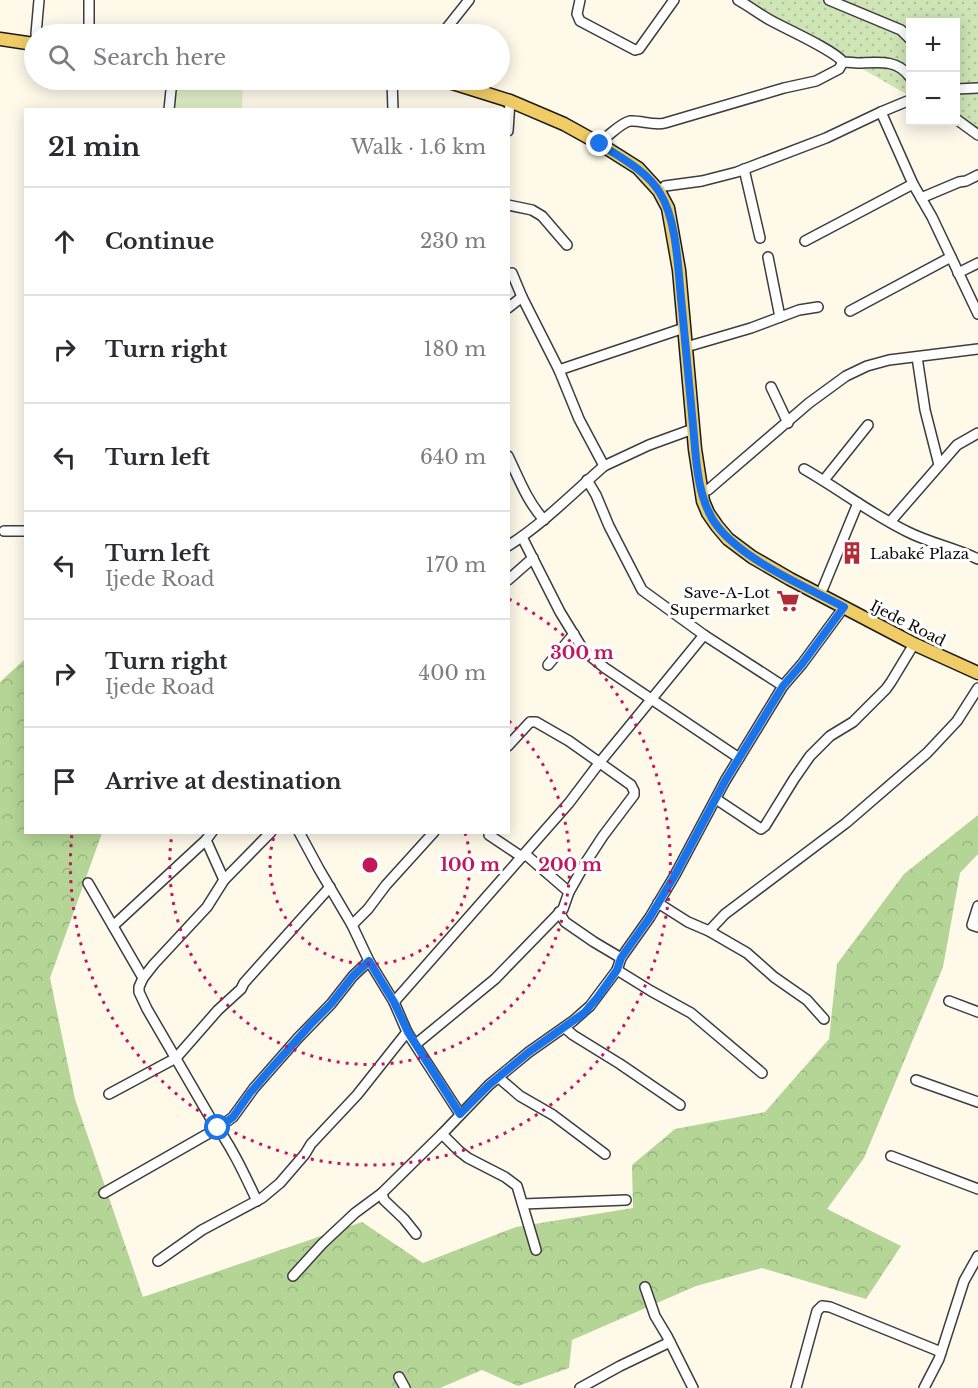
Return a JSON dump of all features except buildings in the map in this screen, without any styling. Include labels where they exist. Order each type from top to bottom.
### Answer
[{"type":"main road","points":[[0,39],[24,43]]},
{"type":"main road","points":[[0,46],[24,50]]},
{"type":"main road","name":"Ijede Road","points":[[475,90],[510,101],[564,124],[638,168],[659,191],[668,208],[679,270],[695,449],[703,501],[708,513],[728,539],[752,557],[790,579],[914,644],[978,673]]},
{"type":"main road","name":"Ijede Road","points":[[497,90],[568,118],[605,138],[643,163],[665,186],[675,205],[686,267],[708,490],[723,522],[734,534],[757,551],[794,573],[919,638],[978,665]]},
{"type":"street","points":[[37,24],[39,0]]},
{"type":"street","points":[[88,0],[89,24]]},
{"type":"street","points":[[450,24],[469,0]]},
{"type":"street","points":[[580,0],[577,14],[580,21],[637,50],[674,0]]},
{"type":"street","points":[[738,0],[843,62],[890,63],[907,72]]},
{"type":"street","points":[[829,0],[901,30],[906,35]]},
{"type":"street","points":[[605,138],[630,121],[665,123],[784,88],[816,81],[839,69],[843,62]]},
{"type":"street","points":[[960,89],[978,88]]},
{"type":"street","points":[[169,108],[171,90]]},
{"type":"street","points":[[392,90],[393,108]]},
{"type":"street","points":[[510,101],[510,108]]},
{"type":"street","points":[[665,186],[702,181],[744,169],[826,138],[906,102]]},
{"type":"street","points":[[880,112],[978,314]]},
{"type":"street","points":[[960,122],[978,135]]},
{"type":"street","points":[[744,169],[760,238]]},
{"type":"street","points":[[921,198],[978,175]]},
{"type":"street","points":[[805,241],[913,184]]},
{"type":"street","points":[[510,205],[532,210],[542,216],[567,245]]},
{"type":"street","points":[[768,257],[780,317]]},
{"type":"street","points":[[850,311],[951,257]]},
{"type":"street","points":[[958,273],[978,263]]},
{"type":"street","points":[[512,273],[559,370],[579,419],[604,466]]},
{"type":"street","points":[[510,306],[522,297]]},
{"type":"street","points":[[693,345],[751,328],[799,310],[818,307]]},
{"type":"street","points":[[559,370],[684,328]]},
{"type":"street","points":[[708,490],[809,403],[846,376],[889,360],[978,349]]},
{"type":"street","points":[[917,357],[925,410],[939,465]]},
{"type":"street","points":[[771,387],[788,423]]},
{"type":"street","points":[[824,480],[868,425]]},
{"type":"street","points":[[510,545],[544,520],[604,466],[649,445],[693,429]]},
{"type":"street","points":[[890,522],[957,446],[978,433]]},
{"type":"street","points":[[510,461],[522,488],[544,520]]},
{"type":"street","points":[[804,469],[910,533],[978,559]]},
{"type":"street","points":[[587,480],[642,590],[704,635],[783,686]]},
{"type":"street","points":[[823,588],[858,503]]},
{"type":"street","points":[[4,531],[24,531]]},
{"type":"street","points":[[522,537],[560,612],[584,651],[592,659],[739,758]]},
{"type":"street","points":[[510,578],[533,558]]},
{"type":"street","points":[[293,1276],[322,1244],[355,1213],[382,1193],[489,1085],[590,1006],[617,970],[621,958],[675,875],[739,758],[783,686],[844,607]]},
{"type":"street","points":[[548,665],[574,634]]},
{"type":"street","points":[[394,1002],[569,803],[704,635]]},
{"type":"street","points":[[716,800],[761,829],[765,826],[810,756],[830,736],[853,722],[891,682],[914,644]]},
{"type":"street","points":[[709,932],[725,914],[846,823],[927,753],[957,721],[978,688]]},
{"type":"street","points":[[416,1044],[495,979],[563,909],[570,891],[603,836],[634,795],[631,785],[600,762],[569,741],[534,722],[530,722],[510,744]]},
{"type":"street","points":[[256,1202],[244,1174],[140,995],[139,987],[154,964],[207,907],[224,880],[269,834]]},
{"type":"street","points":[[300,834],[352,925],[369,961],[394,1002],[408,1032],[460,1114]]},
{"type":"street","points":[[352,925],[432,834]]},
{"type":"street","points":[[113,926],[207,835],[224,880]]},
{"type":"street","points":[[489,835],[524,856],[570,891]]},
{"type":"street","points":[[88,883],[143,978]]},
{"type":"street","points":[[109,1094],[176,1058],[330,887]]},
{"type":"street","points":[[658,903],[750,956],[774,977],[807,1000],[824,1019]]},
{"type":"street","points":[[978,906],[972,925],[978,927]]},
{"type":"street","points":[[559,912],[564,922],[621,958]]},
{"type":"street","points":[[104,1193],[218,1128],[233,1117],[261,1080],[369,961]]},
{"type":"street","points":[[617,970],[691,1013],[762,1073]]},
{"type":"street","points":[[949,1001],[978,1012]]},
{"type":"street","points":[[564,1028],[680,1105]]},
{"type":"street","points":[[158,1262],[202,1230],[256,1202],[280,1183],[311,1144],[357,1095],[408,1032]]},
{"type":"street","points":[[499,1078],[520,1096],[553,1115],[605,1154]]},
{"type":"street","points":[[916,1080],[978,1102]]},
{"type":"street","points":[[442,1134],[468,1158],[513,1183],[519,1191],[536,1250]]},
{"type":"street","points":[[891,1156],[978,1189]]},
{"type":"street","points":[[382,1193],[384,1200],[416,1234]]},
{"type":"street","points":[[523,1204],[626,1200]]},
{"type":"street","points":[[924,1388],[937,1365],[964,1281],[978,1256]]},
{"type":"street","points":[[645,1287],[655,1316],[693,1388]]},
{"type":"street","points":[[796,1388],[817,1311],[822,1306],[830,1307],[941,1352]]},
{"type":"street","points":[[580,1388],[670,1342]]},
{"type":"street","points":[[399,1377],[405,1388]]},
{"type":"green space","points":[[741,0],[978,0],[978,134],[960,123],[960,18],[906,18],[906,94]]},
{"type":"green space","points":[[177,90],[243,90],[242,108],[175,108]]},
{"type":"green space","points":[[24,660],[24,834],[102,834],[50,978],[75,1099],[143,1297],[362,1222],[423,1263],[516,1227],[633,1208],[632,1165],[675,1129],[765,1112],[829,1039],[837,964],[904,874],[978,815],[978,854],[960,873],[943,967],[864,1158],[827,1209],[901,1246],[866,1299],[762,1268],[696,1286],[572,1340],[569,1368],[518,1386],[482,1370],[440,1388],[0,1388],[0,682]]},
{"type":"place","name":"Labaké Plaza","points":[[852,553]]},
{"type":"place","name":"Save-A-Lot Supermarket","points":[[788,601]]},
{"type":"route","points":[[218,1128],[233,1117],[268,1072],[331,1004],[346,983],[369,961],[394,1002],[408,1032],[460,1114],[489,1085],[529,1052],[584,1013],[617,970],[621,958],[650,917],[725,781],[783,686],[844,607],[752,557],[728,539],[708,513],[703,501],[695,449],[679,270],[668,208],[659,191],[638,168],[600,144]]}]
